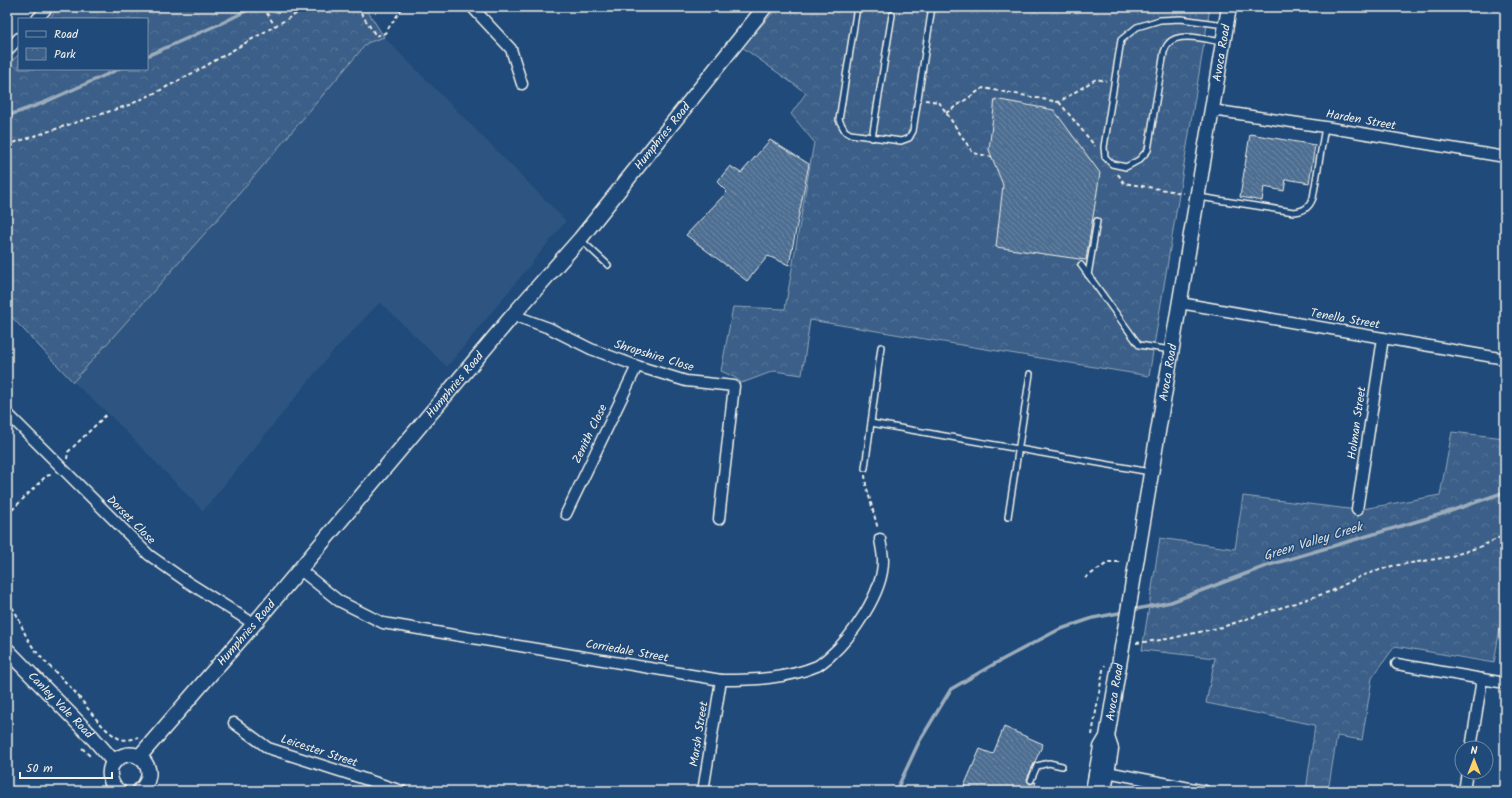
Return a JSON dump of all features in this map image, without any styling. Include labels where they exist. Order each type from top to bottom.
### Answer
[{"type":"main road","name":"Humphries Road","points":[[139,758],[254,624],[513,315],[580,239],[765,7]]},
{"type":"main road","name":"Avoca Road","points":[[1093,791],[1101,747],[1107,737],[1129,643],[1128,608],[1229,7]]},
{"type":"main road","name":"Canley Vale Road","points":[[7,650],[93,738],[114,762]]},
{"type":"main road","name":"Avoca Road","points":[[1104,791],[1111,749],[1107,737]]},
{"type":"main road","points":[[116,790],[111,781],[110,772],[114,762],[121,756],[128,754],[135,755],[144,761],[149,772],[145,790]]},
{"type":"street","points":[[38,18],[48,7]]},
{"type":"street","points":[[472,7],[511,49],[522,84]]},
{"type":"street","points":[[7,51],[18,39]]},
{"type":"street","name":"Harden Street","points":[[1212,110],[1505,157]]},
{"type":"street","name":"Tenella Street","points":[[1180,303],[1505,359]]},
{"type":"street","name":"Shropshire Close","points":[[513,315],[549,328],[591,349],[637,366],[686,381],[734,386],[719,520]]},
{"type":"street","name":"Holman Street","points":[[1357,510],[1382,338]]},
{"type":"street","name":"Zenith Close","points":[[566,514],[637,366]]},
{"type":"street","name":"Dorset Close","points":[[7,413],[149,555],[186,581],[254,624]]},
{"type":"street","name":"Corriedale Street","points":[[299,569],[339,601],[383,623],[721,680],[757,680],[782,677],[818,666],[842,646],[872,599],[879,582],[883,561],[880,540]]},
{"type":"street","points":[[1397,664],[1505,683]]},
{"type":"street","points":[[1472,740],[1482,679]]},
{"type":"street","name":"Marsh Street","points":[[703,791],[721,680]]},
{"type":"street","name":"Leicester Street","points":[[234,723],[268,748],[402,791]]},
{"type":"street","points":[[1107,772],[1205,791]]},
{"type":"street","points":[[1464,791],[1466,780]]},
{"type":"lane","points":[[857,7],[839,120],[845,131],[850,134],[901,141],[909,138],[913,131],[932,7]]},
{"type":"lane","points":[[872,138],[892,15]]},
{"type":"lane","points":[[1223,43],[1183,36],[1174,39],[1167,44],[1164,52],[1148,150],[1139,160],[1126,167],[1112,164],[1105,157],[1104,147],[1113,82],[1121,40],[1136,27],[1167,19],[1181,19],[1226,26]]},
{"type":"lane","points":[[1198,197],[1294,212],[1303,211],[1310,205],[1313,198],[1325,127]]},
{"type":"lane","points":[[1088,275],[1097,221]]},
{"type":"lane","points":[[580,239],[608,264]]},
{"type":"lane","points":[[1081,265],[1139,344],[1172,350]]},
{"type":"lane","points":[[865,468],[881,347]]},
{"type":"lane","points":[[1008,517],[1020,448],[1030,374]]},
{"type":"lane","points":[[872,423],[1151,472]]},
{"type":"lane","points":[[1031,780],[1037,766],[1049,763],[1062,766]]},
{"type":"path","points":[[263,7],[275,26]]},
{"type":"path","points":[[7,145],[129,105],[202,68],[308,7]]},
{"type":"path","points":[[357,7],[376,36],[385,33],[403,7]]},
{"type":"path","points":[[1059,102],[1096,79],[1113,82]]},
{"type":"path","points":[[946,113],[983,88],[1059,102],[1105,157]]},
{"type":"path","points":[[919,99],[939,102],[973,153],[992,157]]},
{"type":"path","points":[[1112,164],[1124,183],[1183,193]]},
{"type":"path","points":[[68,458],[68,452],[108,413]]},
{"type":"path","points":[[865,468],[866,485],[880,540]]},
{"type":"path","points":[[7,515],[46,476],[50,475]]},
{"type":"path","points":[[1129,643],[1168,639],[1222,627],[1332,591],[1361,576],[1392,566],[1449,557],[1482,546],[1505,535]]},
{"type":"path","points":[[1085,578],[1109,562],[1122,562]]},
{"type":"path","points":[[7,602],[14,609],[28,640],[42,659],[74,690],[91,713],[118,738],[133,740],[141,736]]},
{"type":"path","points":[[82,748],[94,761]]},
{"type":"shaded area","points":[[384,37],[566,221],[447,367],[380,302],[329,356],[203,511],[108,413],[73,382],[222,214],[367,43]]},
{"type":"green space","points":[[59,7],[365,7],[384,37],[367,43],[222,214],[73,382],[7,312],[7,66],[18,55],[18,70],[148,70],[148,18],[50,18]]},
{"type":"green space","points":[[778,7],[1210,7],[1149,376],[810,320],[802,375],[774,371],[742,383],[734,377],[721,371],[733,307],[785,309],[814,142],[791,114],[806,93],[742,47]]},
{"type":"green space","points":[[1452,432],[1505,438],[1505,597],[1494,663],[1395,646],[1372,678],[1362,740],[1337,736],[1328,791],[1306,791],[1315,725],[1206,703],[1215,658],[1142,650],[1160,538],[1235,549],[1243,496],[1357,510],[1440,495]]},
{"type":"building","points":[[995,99],[1054,110],[1100,173],[1086,260],[996,247],[1003,185],[989,150]]},
{"type":"building","points":[[1250,134],[1315,145],[1309,183],[1286,179],[1284,191],[1264,187],[1262,201],[1240,197]]},
{"type":"building","points":[[770,140],[809,164],[789,265],[768,256],[747,281],[686,235],[727,192],[717,182],[730,166],[741,173]]},
{"type":"building","points":[[1004,727],[1043,744],[1027,779],[1030,784],[1036,782],[1033,791],[962,791],[980,749],[993,754]]},
{"type":"waterway","points":[[148,56],[254,7]]},
{"type":"waterway","points":[[7,116],[43,103],[117,70]]},
{"type":"waterway","name":"Green Valley Creek","points":[[1132,610],[1171,602],[1269,565],[1445,513],[1505,492]]},
{"type":"waterway","points":[[896,791],[919,742],[951,689],[1058,630],[1093,618],[1124,612]]}]
